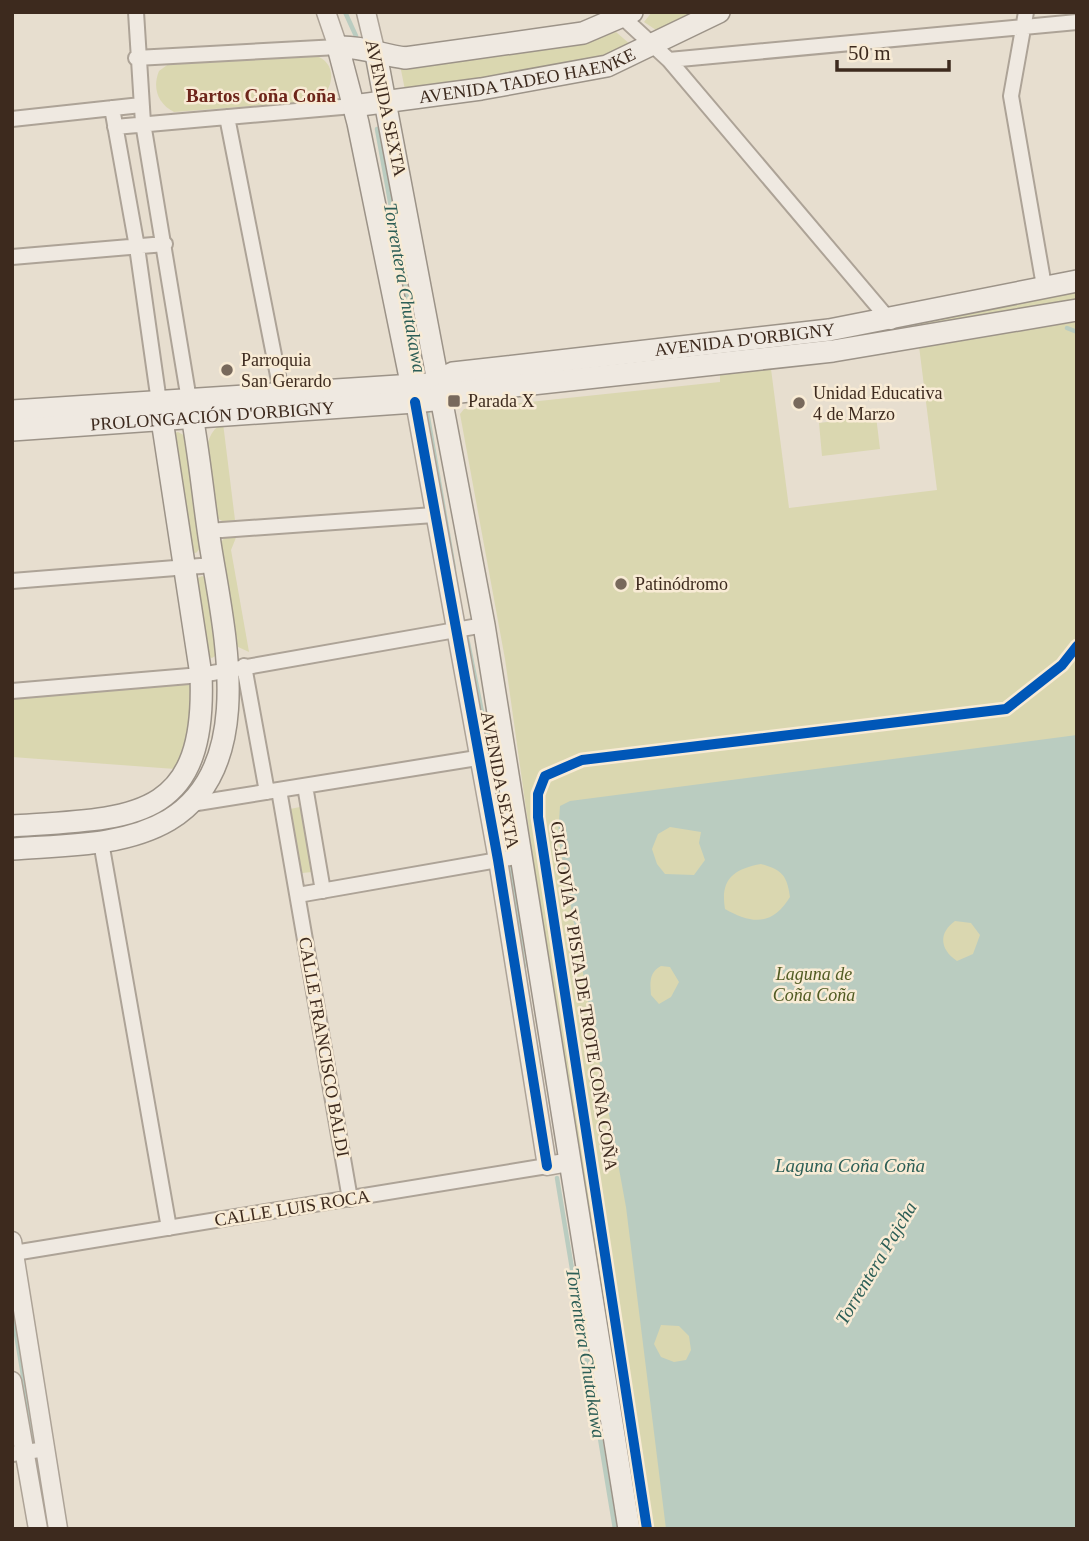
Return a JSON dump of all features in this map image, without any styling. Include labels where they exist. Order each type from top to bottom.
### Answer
[{"type":"main road","name":"AVENIDA TADEO HAENKE","points":[[370,103],[481,89],[607,66],[719,12]]},
{"type":"main road","name":"AVENIDA TADEO HAENKE","points":[[355,49],[405,58],[583,33],[623,14]]},
{"type":"main road","name":"AVENIDA SEXTA","points":[[355,49],[370,103],[509,858],[569,1162],[629,1529]]},
{"type":"main road","name":"AVENIDA SEXTA","points":[[355,49],[370,103],[425,391]]},
{"type":"main road","name":"AVENIDA D'ORBIGNY","points":[[425,391],[453,373],[829,330],[1077,281]]},
{"type":"main road","name":"AVENIDA D'ORBIGNY","points":[[425,391],[833,351],[1077,310]]},
{"type":"main road","name":"PROLONGACIÓN D'ORBIGNY","points":[[12,411],[160,410],[425,391]]},
{"type":"main road","points":[[12,849],[101,842],[167,821],[191,804],[215,768],[236,668],[214,565],[190,408]]},
{"type":"main road","name":"PROLONGACIÓN D'ORBIGNY","points":[[12,430],[160,410]]},
{"type":"main road","points":[[12,826],[98,820],[133,813],[159,802],[186,772],[196,747],[202,720],[201,675],[160,410]]},
{"type":"street","points":[[136,12],[136,58],[143,124],[165,244],[190,408]]},
{"type":"street","name":"AVENIDA SEXTA","points":[[326,12],[355,49]]},
{"type":"street","name":"AVENIDA SEXTA","points":[[355,49],[366,12]]},
{"type":"street","points":[[623,14],[651,46],[669,60],[890,319],[895,340]]},
{"type":"street","points":[[669,60],[1026,20],[1077,22]]},
{"type":"street","points":[[1026,20],[1012,96],[1044,286]]},
{"type":"street","name":"AVENIDA TADEO HAENKE","points":[[136,58],[355,49]]},
{"type":"street","name":"AVENIDA TADEO HAENKE","points":[[115,127],[370,103]]},
{"type":"street","points":[[12,119],[141,105]]},
{"type":"street","points":[[112,108],[137,247],[160,410]]},
{"type":"street","points":[[227,117],[284,403]]},
{"type":"street","points":[[12,257],[165,244]]},
{"type":"street","name":"AVENIDA SEXTA","points":[[425,391],[434,515],[467,627],[477,758],[509,858],[547,1166]]},
{"type":"street","points":[[208,531],[434,515]]},
{"type":"street","points":[[12,580],[214,565]]},
{"type":"street","points":[[12,691],[201,675],[467,627]]},
{"type":"street","name":"CALLE FRANCISCO BALDI","points":[[236,668],[273,791],[298,895],[350,1199]]},
{"type":"street","points":[[191,804],[477,758]]},
{"type":"street","points":[[305,786],[323,891]]},
{"type":"street","points":[[101,842],[169,1228]]},
{"type":"street","points":[[298,895],[509,858]]},
{"type":"street","name":"CALLE LUIS ROCA","points":[[13,1247],[169,1228],[569,1162]]},
{"type":"street","points":[[13,1247],[58,1529]]},
{"type":"street","points":[[12,1381],[19,1453],[37,1529]]},
{"type":"street","points":[[19,1453],[46,1449]]},
{"type":"green space","points":[[652,12],[698,12],[659,32],[644,22]]},
{"type":"green space","points":[[616,32],[631,45],[588,64],[405,90],[400,65],[583,44]]},
{"type":"green space","points":[[314,55],[327,63],[331,76],[328,90],[317,101],[174,112],[160,100],[156,89],[159,71],[170,63]]},
{"type":"green space","points":[[1077,292],[1077,302],[913,327],[913,323]]},
{"type":"green space","name":"Laguna de Coña Coña","points":[[1077,322],[1077,1529],[638,1529],[563,1072],[505,659],[460,414],[464,409],[720,382],[720,375],[771,369],[789,508],[937,490],[919,346]]},
{"type":"green space","points":[[876,416],[880,449],[822,456],[819,423]]},
{"type":"green space","points":[[223,423],[235,520],[224,522],[215,517],[206,466],[209,441],[214,431]]},
{"type":"green space","points":[[178,432],[187,437],[203,545],[196,553],[191,552],[173,433]]},
{"type":"green space","points":[[237,535],[231,550],[249,652],[236,646],[219,545],[225,537]]},
{"type":"green space","points":[[202,576],[206,578],[217,655],[212,658],[207,656],[194,580]]},
{"type":"green space","points":[[187,683],[194,689],[189,732],[175,769],[12,757],[12,698]]},
{"type":"green space","points":[[300,807],[312,872],[302,873],[290,809]]},
{"type":"water","name":"Laguna Coña Coña","points":[[1077,735],[1077,1529],[666,1529],[626,1207],[558,836],[560,806],[570,801]],"holes":[[[670,827],[701,832],[699,843],[705,860],[694,875],[665,874],[657,864],[652,849],[658,834]],[[761,864],[779,871],[789,890],[790,897],[777,913],[762,920],[745,918],[725,909],[727,883],[736,873]],[[955,921],[971,923],[980,935],[973,954],[957,961],[951,957],[943,941]],[[661,966],[670,967],[679,982],[671,997],[659,1004],[651,995],[654,971]],[[661,1325],[679,1326],[689,1336],[691,1350],[686,1360],[674,1362],[661,1357],[654,1344]]]},
{"type":"waterway","name":"Torrentera Chutakawa","points":[[345,12],[356,36]]},
{"type":"waterway","name":"Torrentera Chutakawa","points":[[377,129],[422,380]]},
{"type":"waterway","name":"Torrentera Pajcha","points":[[1067,328],[1077,332]]},
{"type":"waterway","name":"Torrentera Chutakawa","points":[[426,406],[454,569]]},
{"type":"waterway","name":"Torrentera Chutakawa","points":[[467,638],[489,747]]},
{"type":"waterway","name":"Torrentera Chutakawa","points":[[492,764],[507,844]]},
{"type":"waterway","name":"Torrentera Chutakawa","points":[[510,868],[524,967]]},
{"type":"waterway","name":"Torrentera Chutakawa","points":[[557,1178],[615,1529]]},
{"type":"waterway","points":[[12,1310],[34,1441]]},
{"type":"waterway","points":[[38,1465],[49,1529]]},
{"type":"cycle path","points":[[415,402],[498,860],[547,1166]]},
{"type":"cycle path","name":"CICLOVÍA Y PISTA DE TROTE COÑA COÑA","points":[[647,1529],[538,817],[538,794],[545,776],[582,760],[1006,709],[1062,665],[1077,646]]},
{"type":"place","name":"Parroquia San Gerardo","points":[[227,370]]},
{"type":"place","name":"Parada X","points":[[454,401]]},
{"type":"place","name":"Unidad Educativa 4 de Marzo","points":[[799,403]]},
{"type":"place","name":"Patinódromo","points":[[621,584]]},
{"type":"district","name":"Bartos Coña Coña","points":[[261,95]]}]
